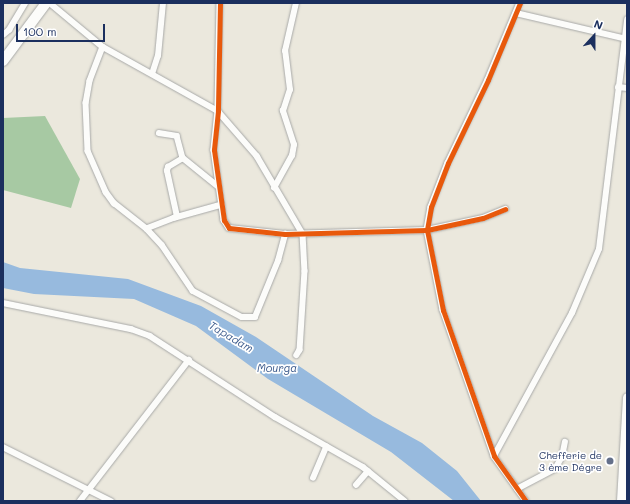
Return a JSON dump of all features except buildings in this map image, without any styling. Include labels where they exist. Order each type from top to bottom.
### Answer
[{"type":"highway","points":[[3,61],[46,3]]},
{"type":"main road","points":[[622,501],[627,397]]},
{"type":"street","points":[[3,35],[9,30],[25,3]]},
{"type":"street","points":[[50,3],[103,47],[218,111],[257,156],[274,188],[303,234],[305,271],[300,350],[297,355]]},
{"type":"street","points":[[152,74],[158,56],[163,3]]},
{"type":"street","points":[[220,3],[218,111],[214,150],[224,220],[229,228],[286,234],[427,230],[482,218],[505,209]]},
{"type":"street","points":[[274,188],[292,156],[294,145],[283,111],[290,90],[285,51],[296,3]]},
{"type":"street","points":[[520,3],[488,80],[448,163],[431,207],[427,230],[443,310],[494,456],[526,501]]},
{"type":"street","points":[[516,12],[625,39]]},
{"type":"street","points":[[494,456],[572,313],[599,249],[627,20]]},
{"type":"street","points":[[103,47],[90,81],[86,103],[88,151],[106,192],[114,203],[147,229],[162,245],[193,291],[242,317],[255,317],[286,234]]},
{"type":"street","points":[[618,87],[627,88]]},
{"type":"street","points":[[159,133],[177,136],[183,158],[219,187]]},
{"type":"street","points":[[177,217],[167,171],[168,167],[183,158]]},
{"type":"street","points":[[147,229],[177,217],[222,205]]},
{"type":"street","points":[[3,303],[131,329],[150,336],[189,360],[275,418],[368,471],[405,501]]},
{"type":"street","points":[[80,501],[189,360]]},
{"type":"street","points":[[518,489],[555,469],[561,461],[565,442]]},
{"type":"street","points":[[3,447],[111,501]]},
{"type":"street","points":[[313,478],[326,447]]},
{"type":"street","points":[[356,485],[368,471]]},
{"type":"green space","points":[[45,116],[80,179],[71,208],[3,190],[3,118]]},
{"type":"water","name":"Mourga","points":[[3,262],[20,268],[128,279],[201,306],[256,337],[373,416],[422,443],[457,471],[481,501],[454,501],[391,452],[268,379],[196,326],[134,299],[34,294],[3,288]]},
{"type":"cycle path","points":[[220,3],[218,111],[214,150],[224,220],[229,228],[285,234],[427,230],[483,218],[505,209]]},
{"type":"cycle path","points":[[520,3],[488,80],[448,163],[431,207],[427,230],[443,310],[494,456],[526,501]]},
{"type":"place","name":"Chefferie de 3 ème Dégre","points":[[610,461]]},
{"type":"water label","name":"Tapadam","points":[[231,337]]}]
